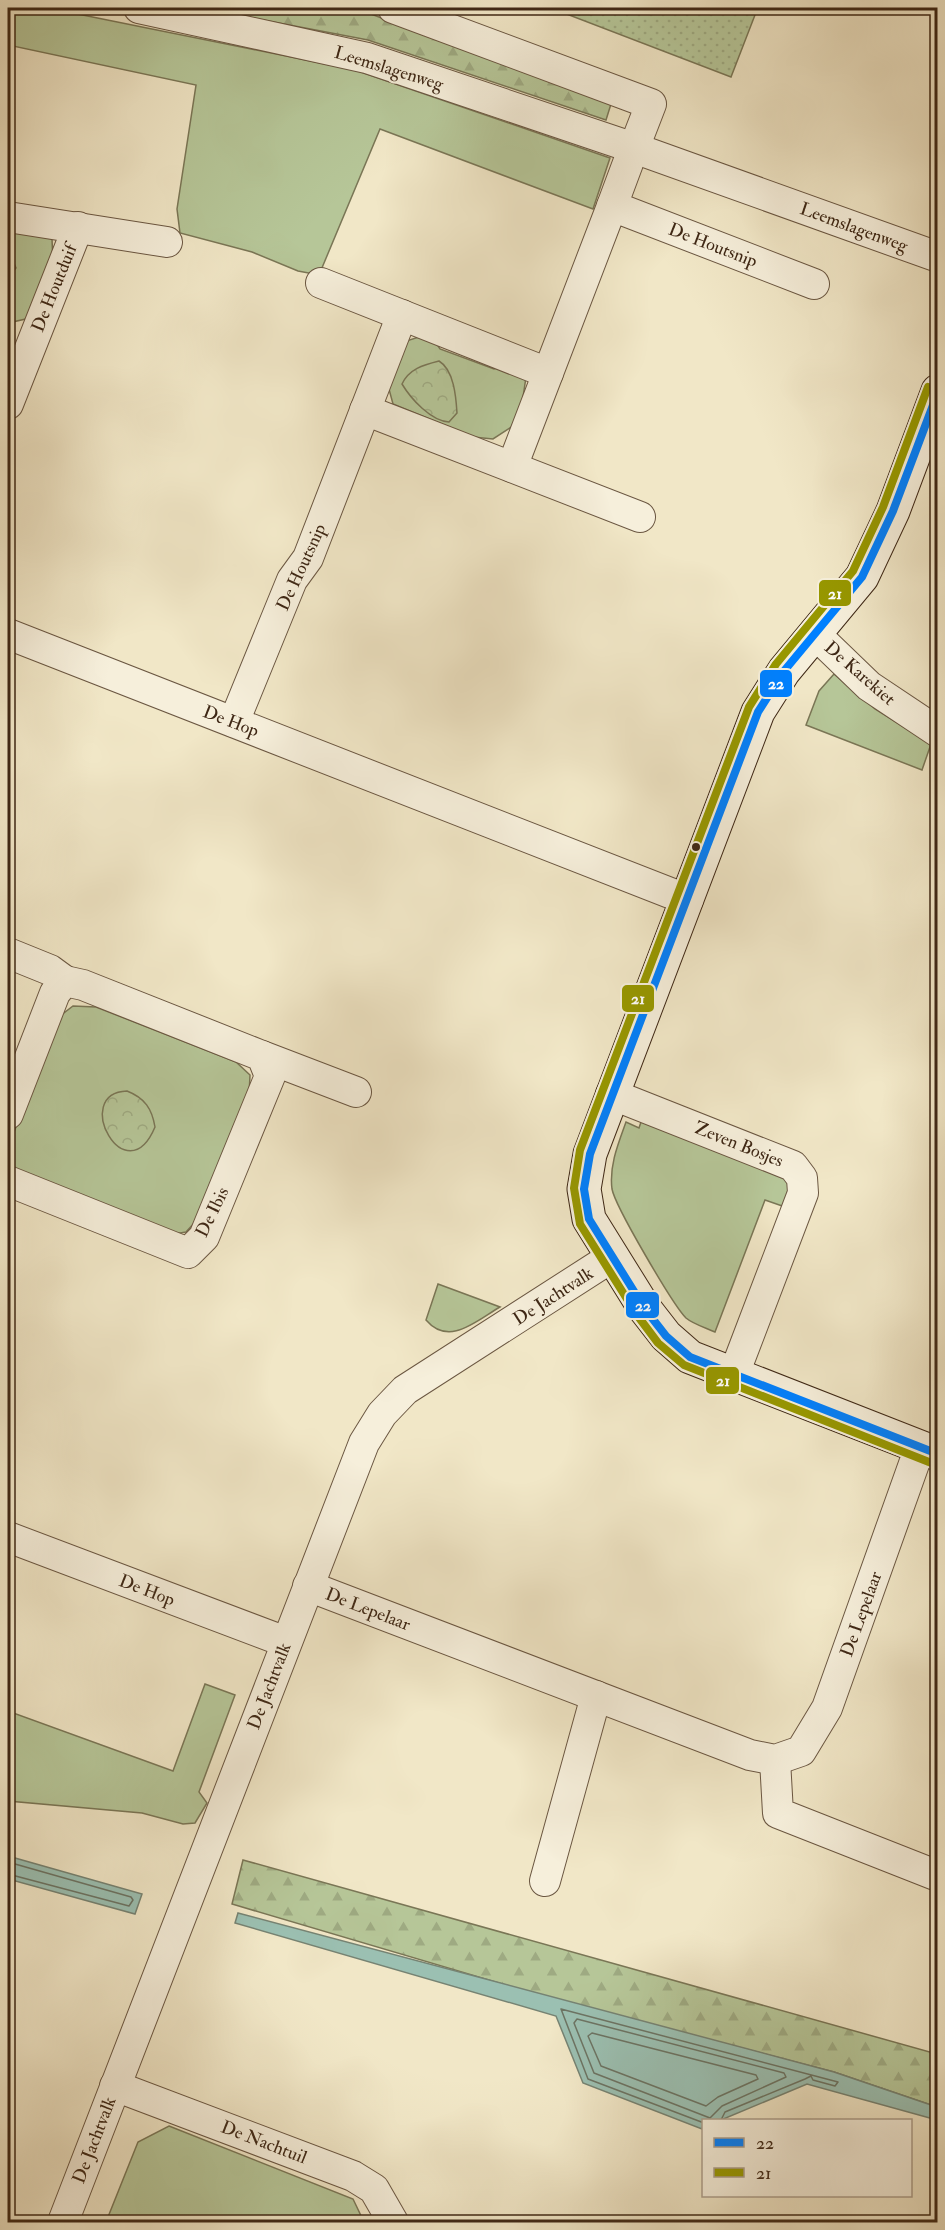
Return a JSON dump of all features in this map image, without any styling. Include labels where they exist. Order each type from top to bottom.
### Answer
[{"type":"street","name":"Leemslagenweg","points":[[139,8],[367,58],[631,156],[938,257]]},
{"type":"street","points":[[393,8],[651,104],[512,467]]},
{"type":"street","name":"De Houtsnip","points":[[612,206],[814,284]]},
{"type":"street","name":"De Houtduif","points":[[8,217],[167,242]]},
{"type":"street","name":"De Houtduif","points":[[8,404],[18,344],[78,227]]},
{"type":"street","points":[[321,283],[548,373]]},
{"type":"street","name":"De Houtsnip","points":[[234,722],[292,580],[308,558],[402,315]]},
{"type":"street","points":[[929,1450],[690,1357],[666,1336],[612,1257],[589,1219],[584,1189],[590,1154],[611,1094],[688,900],[758,712],[784,671],[862,577],[894,511],[938,391]]},
{"type":"street","points":[[365,410],[640,517]]},
{"type":"street","name":"De Karekiet","points":[[814,633],[869,686],[938,732]]},
{"type":"street","name":"De Hop","points":[[8,634],[688,900]]},
{"type":"street","points":[[8,953],[50,970],[65,981],[82,985],[356,1092]]},
{"type":"street","points":[[8,1114],[55,993],[65,981]]},
{"type":"street","name":"De Ibis","points":[[8,1181],[188,1253],[204,1236],[270,1076],[262,1056]]},
{"type":"street","name":"Zeven Bosjes","points":[[611,1094],[793,1166],[802,1178],[803,1193],[734,1374]]},
{"type":"street","name":"De Jachtvalk","points":[[63,2223],[364,1443],[382,1414],[405,1390],[612,1257]]},
{"type":"street","name":"De Lepelaar","points":[[308,1586],[750,1755],[775,1760],[801,1751],[827,1708],[929,1450]]},
{"type":"street","name":"De Hop","points":[[8,1537],[286,1642]]},
{"type":"street","points":[[544,1881],[596,1696]]},
{"type":"street","points":[[775,1760],[778,1814],[938,1876]]},
{"type":"street","name":"De Nachtuil","points":[[115,2086],[353,2176],[374,2189],[393,2223]]},
{"type":"green space","points":[[8,8],[48,8],[355,70],[610,158],[593,209],[380,129],[319,275],[298,271],[252,252],[180,233],[177,209],[196,85],[8,45]]},
{"type":"green space","points":[[201,8],[355,8],[611,104],[606,120],[368,40]]},
{"type":"green space","points":[[558,8],[749,8],[755,15],[731,77],[556,10]]},
{"type":"green space","points":[[8,224],[52,239],[53,262],[30,318],[8,323]]},
{"type":"green space","points":[[8,250],[16,268],[9,277],[8,277]]},
{"type":"green space","points":[[425,335],[434,340],[440,349],[494,369],[502,366],[526,377],[522,404],[513,426],[493,439],[473,437],[393,404],[386,378],[400,343]]},
{"type":"green space","points":[[439,361],[448,371],[455,392],[457,413],[449,422],[435,418],[416,402],[402,384],[413,371]]},
{"type":"green space","points":[[834,674],[875,709],[931,744],[922,770],[806,725],[819,691]]},
{"type":"green space","points":[[73,1006],[96,1007],[236,1062],[250,1075],[249,1096],[196,1221],[186,1232],[168,1235],[23,1179],[13,1165],[8,1147],[60,1016]]},
{"type":"green space","points":[[127,1091],[139,1097],[147,1105],[155,1127],[143,1145],[130,1151],[118,1146],[109,1136],[103,1121],[103,1107],[111,1096]]},
{"type":"green space","points":[[642,1119],[784,1177],[792,1191],[788,1208],[765,1200],[715,1332],[689,1320],[679,1309],[633,1234],[612,1189],[613,1163],[626,1122],[639,1128]]},
{"type":"green space","points":[[438,1284],[500,1307],[463,1329],[444,1331],[435,1328],[426,1320]]},
{"type":"green space","points":[[205,1684],[235,1695],[199,1792],[207,1803],[195,1823],[183,1824],[142,1813],[8,1801],[8,1711],[173,1771]]},
{"type":"green space","points":[[243,1860],[937,2054],[937,2107],[834,2072],[553,1999],[232,1904]]},
{"type":"green space","points":[[169,2126],[353,2199],[364,2222],[106,2222],[138,2142]]},
{"type":"water","points":[[8,1856],[142,1894],[135,1914],[8,1879]]},
{"type":"water","points":[[238,1913],[834,2072],[937,2107],[937,2120],[807,2084],[723,2119],[702,2119],[702,2129],[583,2083],[556,2016],[235,1923]]},
{"type":"transit line","name":"21","points":[[928,387],[883,507],[853,571],[776,664],[749,707],[580,1150],[574,1188],[580,1224],[637,1315],[658,1343],[684,1365],[934,1464]]},
{"type":"transit line","name":"22","points":[[938,392],[893,511],[862,577],[784,671],[758,712],[590,1154],[584,1189],[589,1219],[645,1309],[666,1336],[690,1357],[938,1454]]}]
